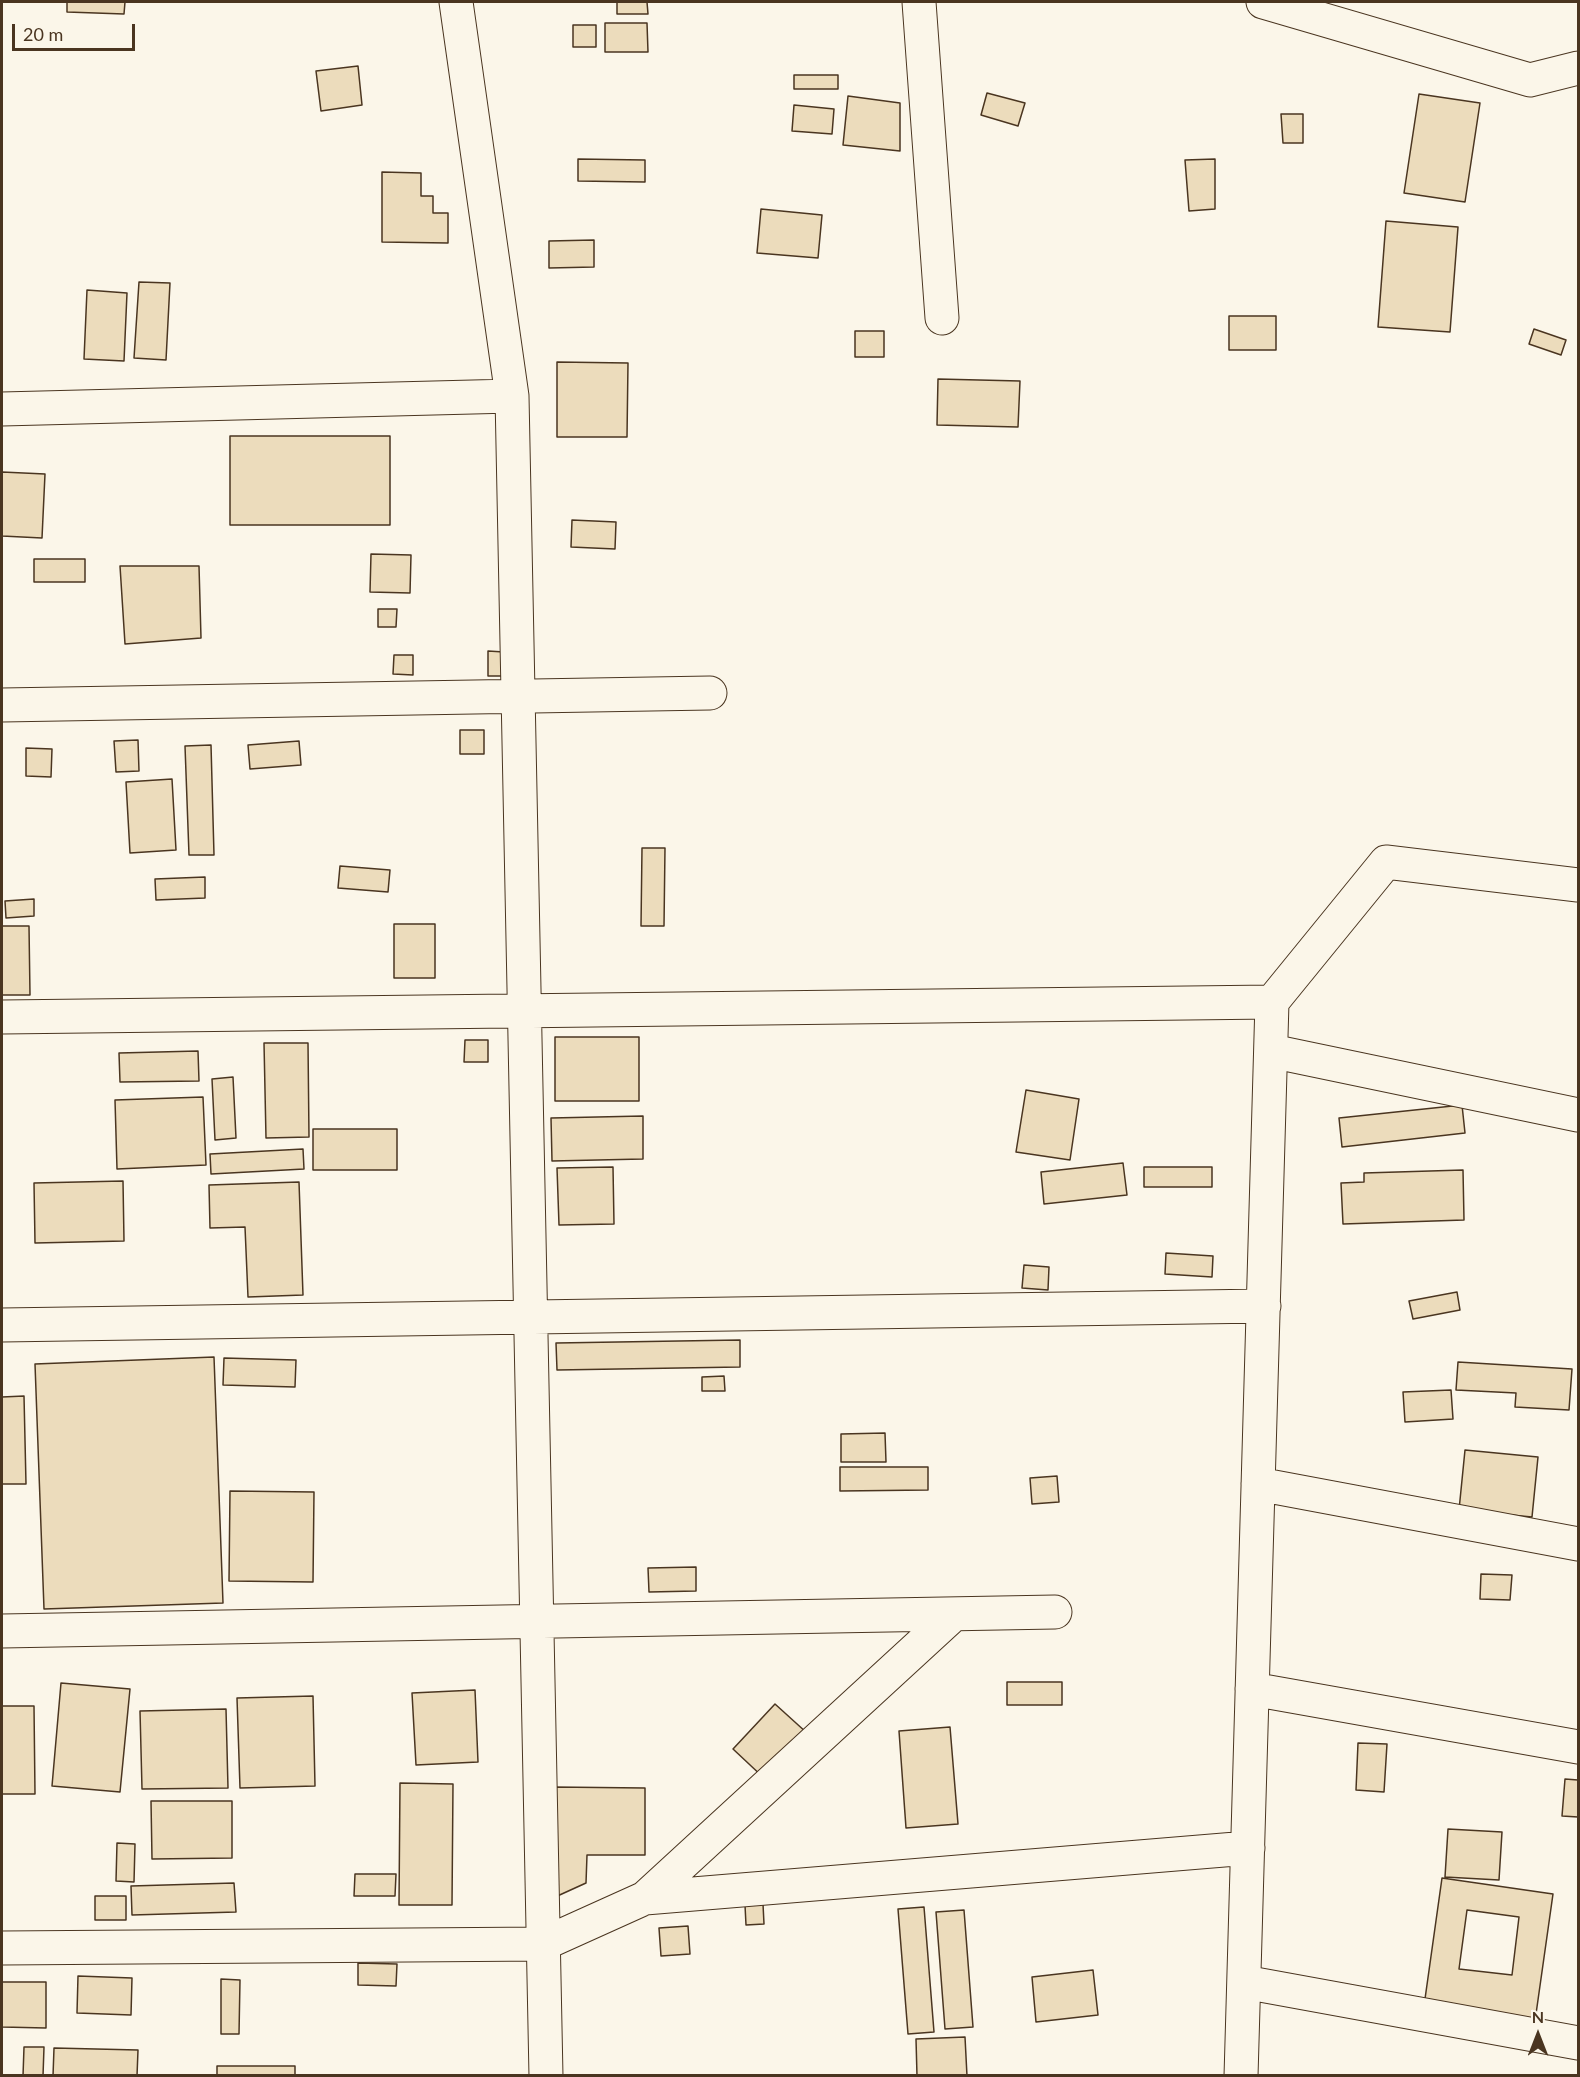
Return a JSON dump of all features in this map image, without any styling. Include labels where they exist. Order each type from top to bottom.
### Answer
[{"type":"street","points":[[456,2],[512,396],[546,2076]]},
{"type":"street","points":[[920,2],[942,318]]},
{"type":"street","points":[[1263,2],[1530,80],[1578,68]]},
{"type":"street","points":[[2,409],[512,396]]},
{"type":"street","points":[[2,705],[710,693]]},
{"type":"street","points":[[1241,2076],[1272,1002],[1386,861],[1578,885]]},
{"type":"street","points":[[2,1017],[1272,1002]]},
{"type":"street","points":[[1271,1051],[1578,1115]]},
{"type":"street","points":[[2,1325],[1264,1306]]},
{"type":"street","points":[[1258,1484],[1578,1544]]},
{"type":"street","points":[[2,1631],[1055,1612]]},
{"type":"street","points":[[2,1948],[543,1944],[645,1898],[954,1614]]},
{"type":"street","points":[[1252,1689],[1578,1747]]},
{"type":"street","points":[[645,1898],[1248,1848]]},
{"type":"street","points":[[1244,1982],[1578,2043]]},
{"type":"building","points":[[67,2],[125,2],[124,14],[67,12]]},
{"type":"building","points":[[617,2],[647,2],[648,14],[617,14]]},
{"type":"building","points":[[605,23],[647,23],[648,52],[605,52]]},
{"type":"building","points":[[573,25],[596,25],[596,47],[573,47]]},
{"type":"building","points":[[358,66],[362,105],[321,111],[316,71]]},
{"type":"building","points":[[794,75],[838,75],[838,89],[794,89]]},
{"type":"building","points":[[987,93],[1025,103],[1018,126],[981,115]]},
{"type":"building","points":[[1419,94],[1480,103],[1465,202],[1404,193]]},
{"type":"building","points":[[848,96],[900,103],[900,151],[843,145]]},
{"type":"building","points":[[794,105],[834,109],[832,134],[792,131]]},
{"type":"building","points":[[1281,114],[1303,114],[1303,143],[1283,143]]},
{"type":"building","points":[[578,159],[645,160],[645,182],[578,181]]},
{"type":"building","points":[[1215,159],[1215,209],[1189,211],[1185,160]]},
{"type":"building","points":[[382,172],[421,173],[421,196],[433,196],[433,213],[448,213],[448,243],[382,242]]},
{"type":"building","points":[[761,209],[822,215],[818,258],[757,253]]},
{"type":"building","points":[[1386,221],[1458,227],[1450,332],[1378,327]]},
{"type":"building","points":[[594,240],[594,267],[549,268],[549,241]]},
{"type":"building","points":[[139,282],[170,283],[166,360],[134,358]]},
{"type":"building","points":[[87,290],[127,293],[124,361],[84,359]]},
{"type":"building","points":[[1229,316],[1276,316],[1276,350],[1229,350]]},
{"type":"building","points":[[1534,329],[1566,340],[1561,355],[1529,344]]},
{"type":"building","points":[[855,331],[884,331],[884,357],[855,357]]},
{"type":"building","points":[[557,362],[628,363],[627,437],[557,437]]},
{"type":"building","points":[[938,379],[1020,381],[1018,427],[937,425]]},
{"type":"building","points":[[230,436],[390,436],[390,525],[230,525]]},
{"type":"building","points":[[2,472],[45,474],[42,538],[2,536]]},
{"type":"building","points":[[572,520],[616,522],[615,549],[571,547]]},
{"type":"building","points":[[371,554],[411,555],[410,593],[370,592]]},
{"type":"building","points":[[34,559],[85,559],[85,582],[34,582]]},
{"type":"building","points":[[120,566],[199,566],[201,638],[125,644]]},
{"type":"building","points":[[378,609],[397,609],[396,627],[378,627]]},
{"type":"building","points":[[488,651],[504,652],[503,676],[488,676]]},
{"type":"building","points":[[394,655],[413,655],[413,675],[393,674]]},
{"type":"building","points":[[460,730],[484,730],[484,754],[460,754]]},
{"type":"building","points":[[138,740],[139,771],[116,772],[114,741]]},
{"type":"building","points":[[299,741],[301,765],[250,769],[248,745]]},
{"type":"building","points":[[211,745],[214,855],[189,855],[185,746]]},
{"type":"building","points":[[26,748],[52,749],[51,777],[26,776]]},
{"type":"building","points":[[172,779],[176,850],[130,853],[126,782]]},
{"type":"building","points":[[642,848],[665,848],[664,926],[641,926]]},
{"type":"building","points":[[340,866],[390,870],[388,892],[338,888]]},
{"type":"building","points":[[205,877],[205,898],[156,900],[155,879]]},
{"type":"building","points":[[34,899],[34,916],[6,918],[5,901]]},
{"type":"building","points":[[394,924],[435,924],[435,978],[394,978]]},
{"type":"building","points":[[2,926],[29,926],[30,995],[2,995]]},
{"type":"building","points":[[555,1037],[639,1037],[639,1101],[555,1101]]},
{"type":"building","points":[[465,1040],[488,1040],[488,1062],[464,1062]]},
{"type":"building","points":[[264,1043],[308,1043],[309,1137],[266,1138]]},
{"type":"building","points":[[198,1051],[199,1081],[120,1082],[119,1053]]},
{"type":"building","points":[[233,1077],[236,1138],[215,1140],[212,1079]]},
{"type":"building","points":[[1026,1090],[1079,1099],[1070,1160],[1016,1152]]},
{"type":"building","points":[[203,1097],[206,1165],[117,1169],[115,1100]]},
{"type":"building","points":[[1462,1105],[1465,1133],[1342,1147],[1339,1118]]},
{"type":"building","points":[[643,1116],[643,1159],[552,1161],[551,1118]]},
{"type":"building","points":[[313,1129],[397,1129],[397,1170],[313,1170]]},
{"type":"building","points":[[303,1149],[304,1169],[211,1174],[210,1154]]},
{"type":"building","points":[[1123,1163],[1127,1195],[1044,1204],[1041,1172]]},
{"type":"building","points":[[613,1167],[614,1224],[559,1225],[557,1168]]},
{"type":"building","points":[[1144,1167],[1212,1167],[1212,1187],[1144,1187]]},
{"type":"building","points":[[1463,1170],[1464,1220],[1343,1224],[1341,1183],[1364,1182],[1364,1173]]},
{"type":"building","points":[[123,1181],[124,1241],[35,1243],[34,1183]]},
{"type":"building","points":[[299,1182],[303,1295],[248,1297],[245,1227],[210,1228],[209,1185]]},
{"type":"building","points":[[1166,1253],[1213,1256],[1212,1277],[1165,1274]]},
{"type":"building","points":[[1024,1265],[1049,1267],[1048,1290],[1022,1288]]},
{"type":"building","points":[[1457,1292],[1460,1310],[1413,1319],[1409,1301]]},
{"type":"building","points":[[740,1340],[740,1367],[557,1370],[556,1343]]},
{"type":"building","points":[[214,1357],[223,1603],[44,1609],[35,1364]]},
{"type":"building","points":[[224,1358],[296,1360],[295,1387],[223,1385]]},
{"type":"building","points":[[1458,1362],[1572,1369],[1569,1410],[1515,1407],[1516,1393],[1456,1390]]},
{"type":"building","points":[[724,1376],[725,1391],[702,1391],[702,1377]]},
{"type":"building","points":[[1451,1390],[1453,1419],[1405,1422],[1403,1392]]},
{"type":"building","points":[[24,1396],[26,1484],[2,1484],[2,1397]]},
{"type":"building","points":[[885,1433],[886,1462],[841,1462],[841,1434]]},
{"type":"building","points":[[1465,1450],[1538,1457],[1532,1517],[1459,1510]]},
{"type":"building","points":[[840,1467],[928,1467],[928,1490],[840,1491]]},
{"type":"building","points":[[1057,1476],[1059,1502],[1032,1504],[1030,1478]]},
{"type":"building","points":[[230,1491],[314,1492],[313,1582],[229,1581]]},
{"type":"building","points":[[696,1567],[696,1591],[649,1592],[648,1568]]},
{"type":"building","points":[[1481,1574],[1512,1575],[1510,1600],[1480,1599]]},
{"type":"building","points":[[1007,1682],[1062,1682],[1062,1705],[1007,1705]]},
{"type":"building","points":[[61,1683],[130,1689],[120,1792],[52,1786]]},
{"type":"building","points":[[475,1690],[478,1762],[416,1765],[412,1693]]},
{"type":"building","points":[[313,1696],[315,1786],[240,1788],[237,1698]]},
{"type":"building","points":[[775,1704],[807,1733],[765,1779],[733,1749]]},
{"type":"building","points":[[2,1706],[34,1706],[35,1794],[2,1794]]},
{"type":"building","points":[[226,1709],[228,1788],[142,1789],[140,1711]]},
{"type":"building","points":[[950,1727],[958,1824],[906,1828],[899,1731]]},
{"type":"building","points":[[1358,1743],[1387,1744],[1384,1792],[1356,1790]]},
{"type":"building","points":[[1565,1779],[1578,1780],[1578,1817],[1562,1816]]},
{"type":"building","points":[[400,1783],[453,1784],[452,1905],[399,1905]]},
{"type":"building","points":[[553,1787],[645,1788],[645,1855],[587,1855],[586,1883],[553,1898]]},
{"type":"building","points":[[151,1801],[232,1801],[232,1858],[152,1859]]},
{"type":"building","points":[[1448,1829],[1502,1832],[1499,1880],[1445,1877]]},
{"type":"building","points":[[117,1843],[135,1844],[134,1882],[116,1881]]},
{"type":"building","points":[[355,1874],[396,1874],[395,1896],[354,1896]]},
{"type":"building","points":[[1442,1878],[1553,1894],[1535,2021],[1424,2006]],"holes":[[[1467,1910],[1519,1917],[1512,1975],[1459,1969]]]},
{"type":"building","points":[[234,1883],[236,1912],[132,1915],[131,1886]]},
{"type":"building","points":[[95,1896],[126,1896],[126,1920],[95,1920]]},
{"type":"building","points":[[763,1904],[764,1924],[746,1925],[745,1905]]},
{"type":"building","points":[[924,1907],[934,2032],[908,2034],[898,1909]]},
{"type":"building","points":[[964,1910],[973,2027],[945,2029],[936,1912]]},
{"type":"building","points":[[688,1926],[690,1954],[661,1956],[659,1928]]},
{"type":"building","points":[[358,1963],[397,1964],[396,1986],[358,1985]]},
{"type":"building","points":[[1093,1970],[1098,2015],[1036,2022],[1032,1977]]},
{"type":"building","points":[[78,1976],[132,1978],[131,2015],[77,2013]]},
{"type":"building","points":[[221,1979],[240,1980],[239,2034],[221,2034]]},
{"type":"building","points":[[2,1982],[46,1982],[46,2028],[2,2027]]},
{"type":"building","points":[[965,2037],[967,2076],[917,2076],[916,2039]]},
{"type":"building","points":[[24,2047],[44,2047],[43,2076],[23,2076]]},
{"type":"building","points":[[54,2048],[138,2050],[137,2076],[53,2076]]},
{"type":"building","points":[[217,2066],[295,2066],[295,2076],[217,2076]]}]
